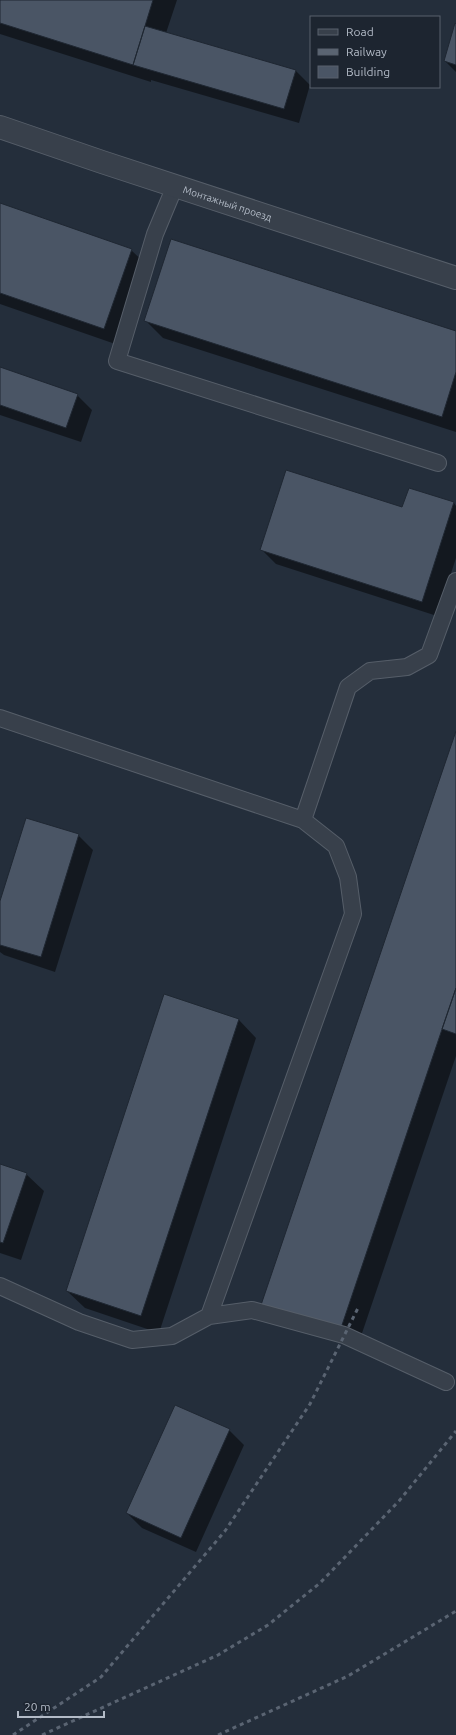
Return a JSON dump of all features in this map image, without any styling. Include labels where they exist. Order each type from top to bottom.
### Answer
[{"type":"street","name":"Монтажный проезд","points":[[0,127],[176,186],[453,273]]},
{"type":"lane","points":[[176,186],[155,234],[117,361],[438,463]]},
{"type":"lane","points":[[303,820],[348,687],[370,671],[407,667],[429,655],[456,581]]},
{"type":"lane","points":[[0,718],[303,820],[336,846],[348,877],[353,914],[209,1316]]},
{"type":"lane","points":[[0,1286],[79,1322],[132,1340],[172,1336],[209,1316],[252,1310],[344,1335],[446,1382]]},
{"type":"building","points":[[0,0],[153,0],[133,65],[0,23]]},
{"type":"building","points":[[455,23],[456,24],[456,65],[444,61]]},
{"type":"building","points":[[145,26],[296,70],[284,109],[133,65]]},
{"type":"building","points":[[0,203],[132,249],[104,329],[0,293]]},
{"type":"building","points":[[171,239],[456,331],[456,372],[442,417],[144,321]]},
{"type":"building","points":[[0,367],[78,394],[66,428],[0,405]]},
{"type":"building","points":[[286,470],[402,507],[409,488],[454,502],[422,602],[260,550]]},
{"type":"building","points":[[456,731],[456,988],[340,1331],[261,1305]]},
{"type":"building","points":[[26,818],[79,834],[41,957],[0,945],[0,901]]},
{"type":"building","points":[[456,988],[456,1034],[442,1029]]},
{"type":"building","points":[[164,994],[239,1019],[141,1316],[66,1291]]},
{"type":"building","points":[[0,1164],[27,1173],[3,1243],[0,1242]]},
{"type":"building","points":[[175,1405],[230,1429],[181,1538],[126,1513]]},
{"type":"railway","points":[[13,1735],[101,1677],[225,1531],[310,1404],[359,1306]]},
{"type":"railway","points":[[42,1735],[218,1655],[268,1625],[320,1583],[399,1501],[456,1431]]},
{"type":"railway","points":[[218,1735],[348,1676],[456,1611]]}]
